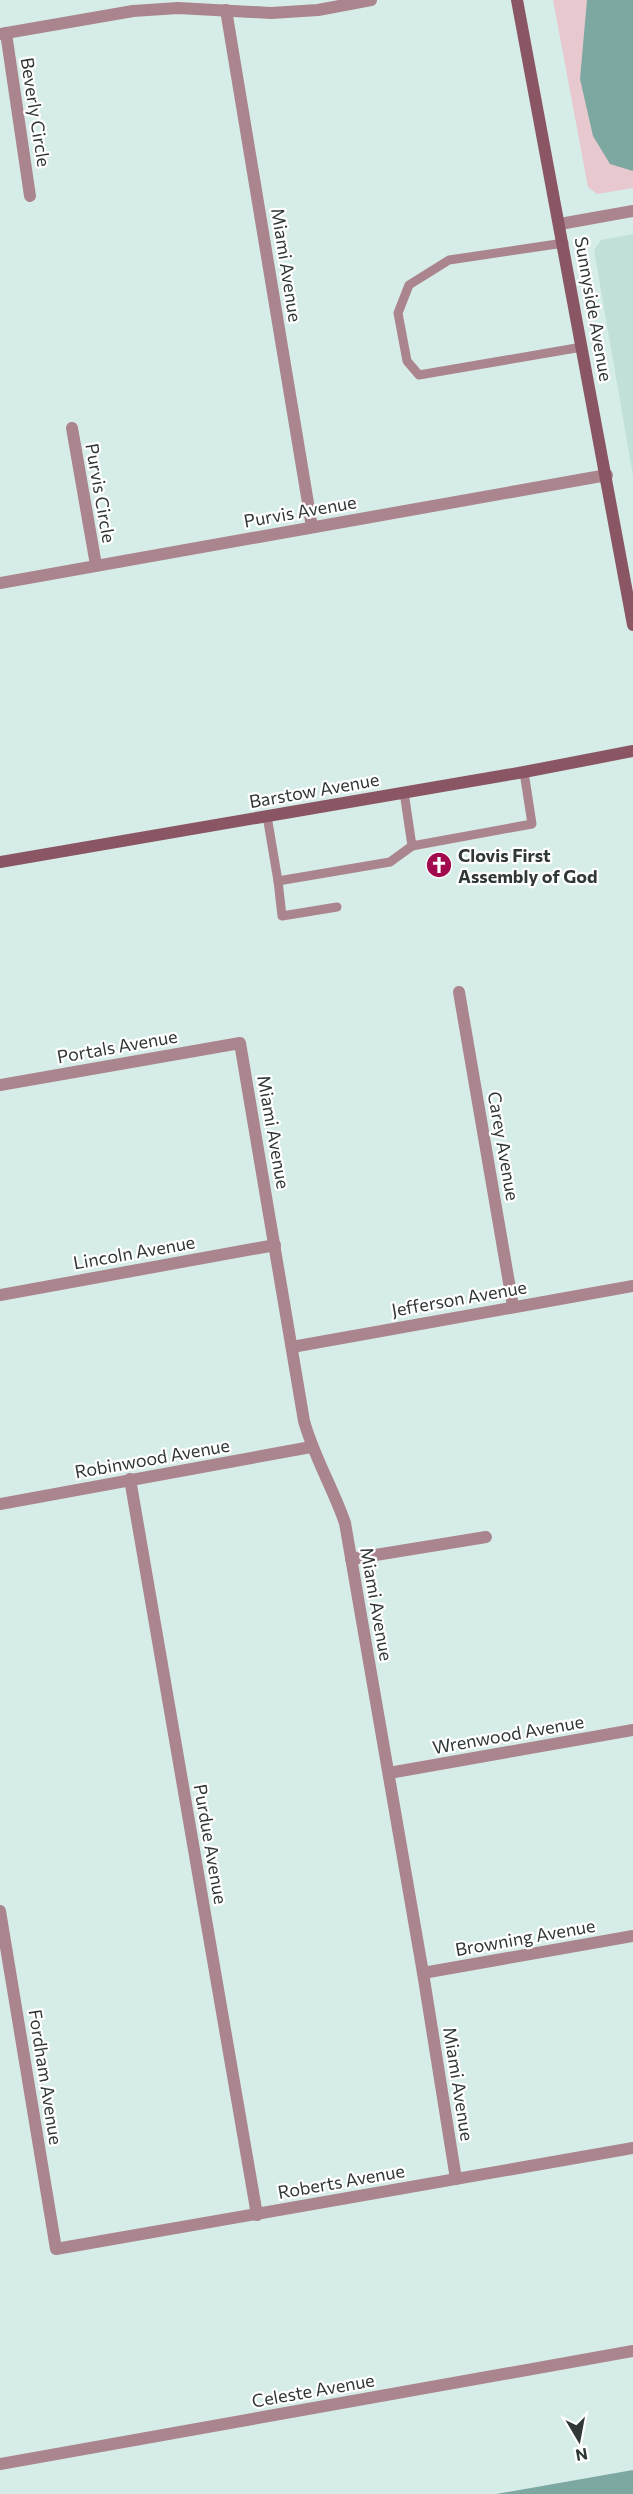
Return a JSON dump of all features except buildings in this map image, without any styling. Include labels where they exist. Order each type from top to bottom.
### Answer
[{"type":"main road","name":"Sunnyside Avenue","points":[[517,0],[564,243],[633,625]]},
{"type":"main road","name":"Barstow Avenue","points":[[0,862],[524,772],[633,751]]},
{"type":"street","points":[[3,33],[133,11],[178,8],[283,12],[318,10],[371,0]]},
{"type":"street","name":"Miami Avenue","points":[[226,10],[312,527]]},
{"type":"street","name":"Beverly Circle","points":[[3,33],[30,196]]},
{"type":"street","points":[[560,224],[633,212]]},
{"type":"street","name":"Purvis Circle","points":[[72,428],[96,565]]},
{"type":"street","name":"Purvis Avenue","points":[[0,583],[607,475]]},
{"type":"street","name":"Carey Avenue","points":[[459,992],[513,1306]]},
{"type":"street","name":"Miami Avenue","points":[[240,1043],[304,1421],[311,1448],[335,1494],[345,1523],[423,1973],[456,2179]]},
{"type":"street","name":"Portals Avenue","points":[[0,1085],[240,1043]]},
{"type":"street","name":"Lincoln Avenue","points":[[0,1295],[275,1245]]},
{"type":"street","name":"Jefferson Avenue","points":[[292,1347],[633,1286]]},
{"type":"street","name":"Robinwood Avenue","points":[[0,1504],[311,1448]]},
{"type":"street","name":"Purdue Avenue","points":[[130,1479],[257,2214]]},
{"type":"street","points":[[351,1558],[486,1537]]},
{"type":"street","name":"Wrenwood Avenue","points":[[389,1773],[633,1730]]},
{"type":"street","name":"Fordham Avenue","points":[[0,1911],[2,1935],[56,2249]]},
{"type":"street","name":"Browning Avenue","points":[[423,1973],[633,1936]]},
{"type":"street","name":"Roberts Avenue","points":[[56,2249],[633,2148]]},
{"type":"street","name":"Celeste Avenue","points":[[0,2464],[633,2351]]},
{"type":"lane","points":[[564,243],[449,260],[409,285],[398,313],[407,361],[419,375],[582,347]]},
{"type":"lane","points":[[278,882],[390,862],[412,846],[532,825],[524,772]]},
{"type":"lane","points":[[404,792],[412,846]]},
{"type":"lane","points":[[267,816],[282,916],[337,907]]},
{"type":"shaded area","points":[[553,0],[633,0],[633,188],[597,194],[588,187]]},
{"type":"shaded area","points":[[587,0],[633,0],[633,171],[610,164],[593,136],[580,79]]},
{"type":"shaded area","points":[[633,234],[633,476],[594,250],[601,240]]},
{"type":"shaded area","points":[[633,2470],[633,2494],[496,2494]]},
{"type":"place","name":"Clovis First Assembly of God","points":[[439,865]]}]
